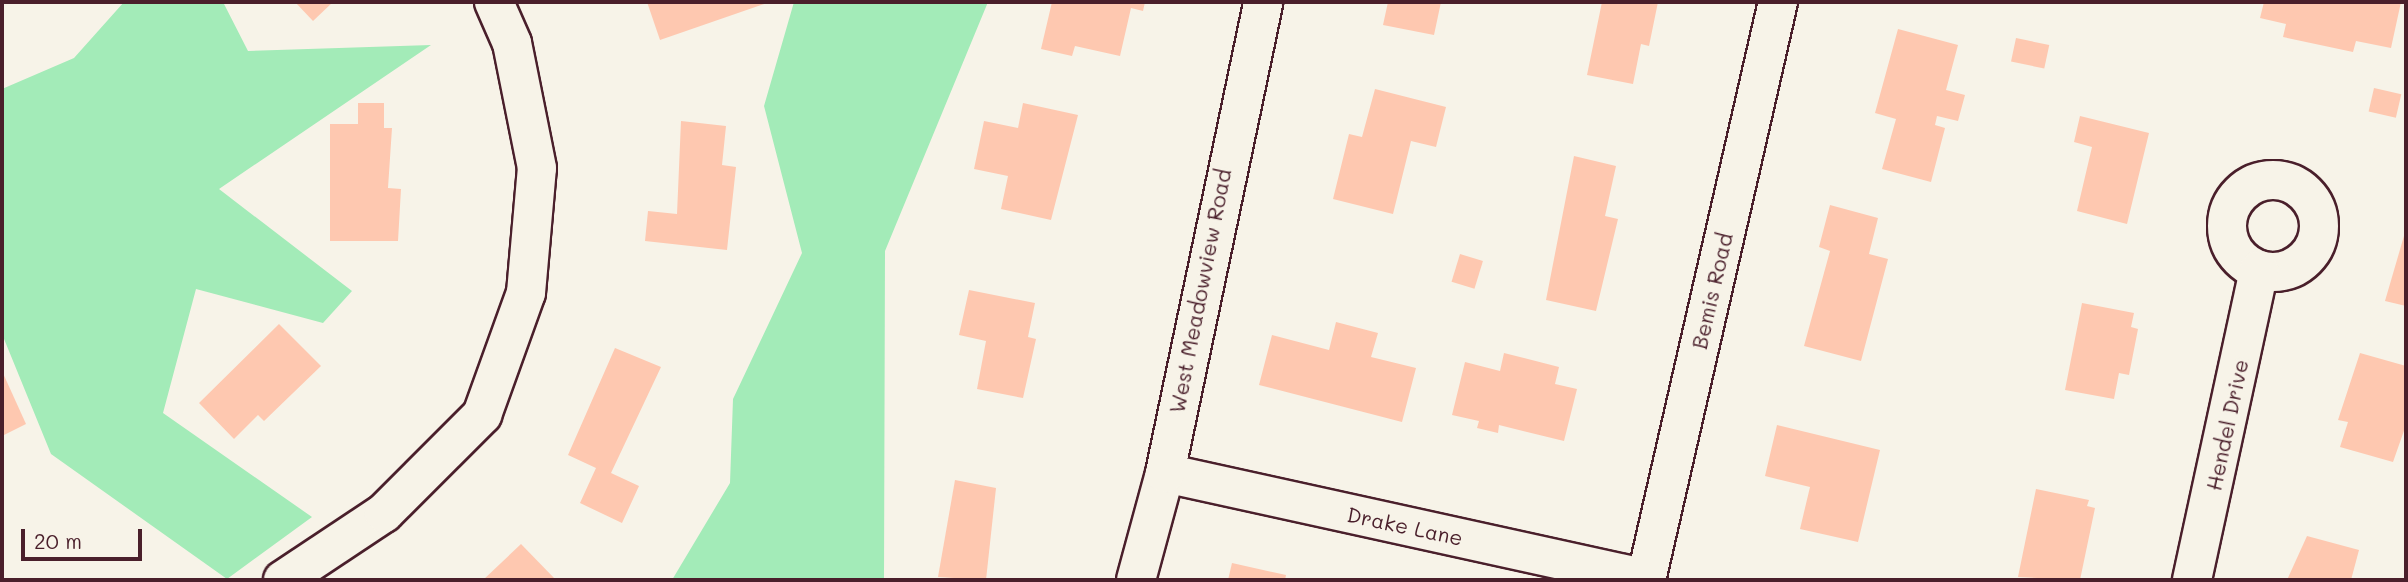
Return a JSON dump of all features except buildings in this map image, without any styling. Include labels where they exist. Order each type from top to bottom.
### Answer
[{"type":"street","points":[[283,580],[384,513],[482,415],[526,293],[537,168],[512,43],[494,2]]},
{"type":"street","name":"West Meadowview Road","points":[[1136,580],[1165,473],[1263,2]]},
{"type":"street","name":"Bemis Road","points":[[1646,580],[1778,2]]},
{"type":"street","name":"Hendel Drive","points":[[2192,580],[2259,270]]},
{"type":"street","name":"Drake Lane","points":[[1165,473],[1646,580]]},
{"type":"green space","points":[[124,2],[223,2],[248,51],[431,45],[219,189],[352,291],[323,323],[196,289],[163,413],[312,517],[227,579],[51,454],[2,334],[2,89],[74,58]]},
{"type":"green space","points":[[794,2],[988,2],[885,251],[884,580],[672,580],[730,483],[733,399],[802,253],[764,106]]}]
